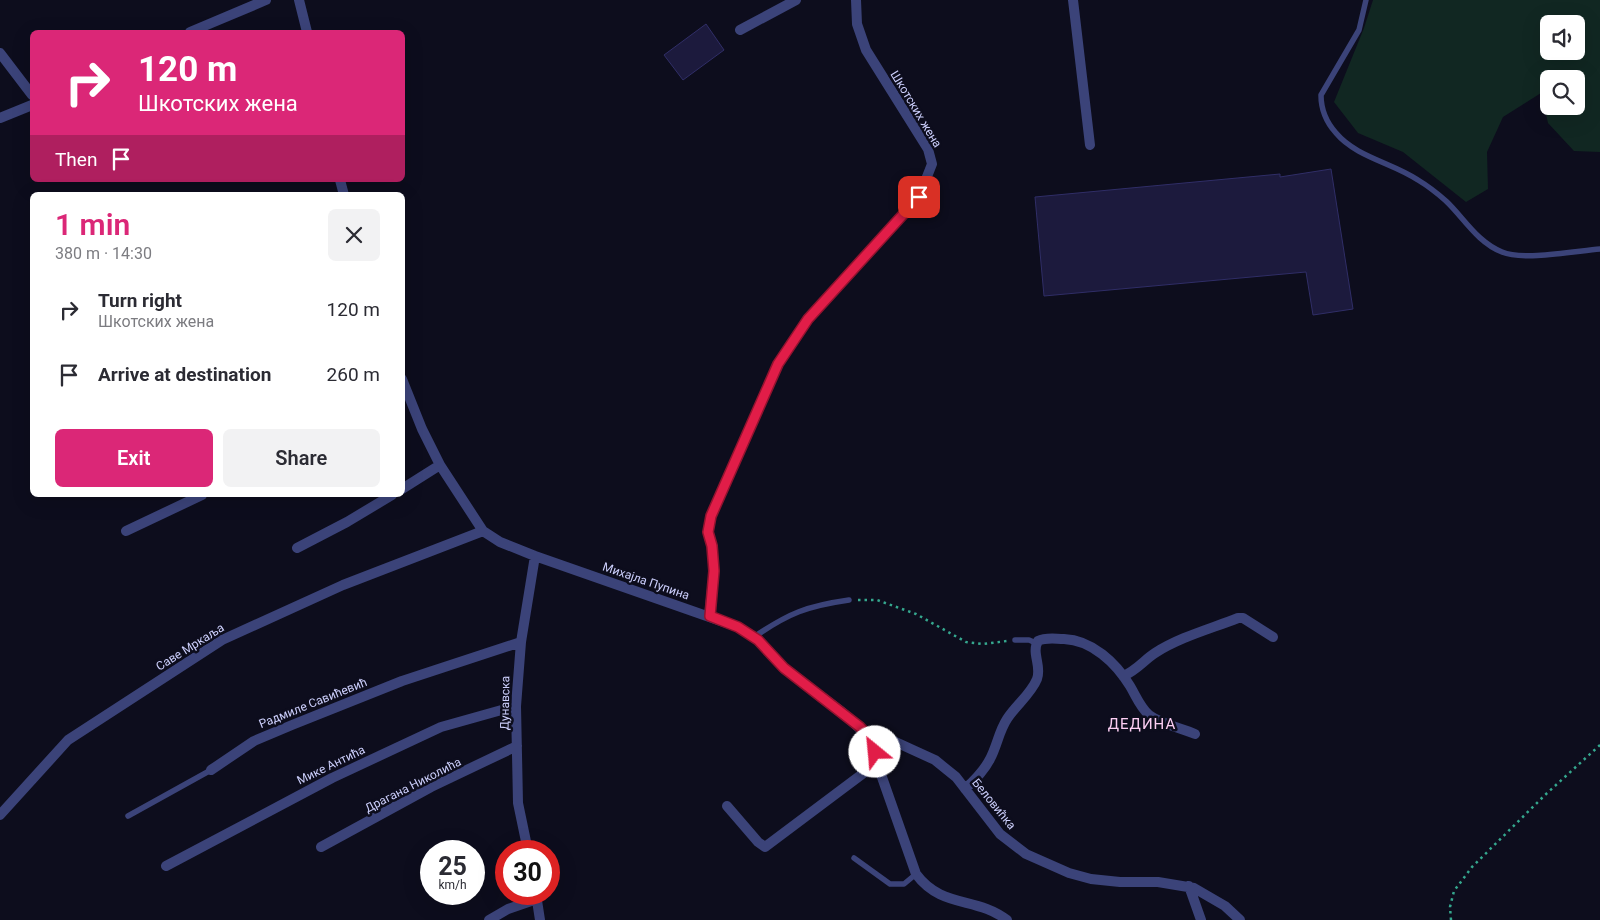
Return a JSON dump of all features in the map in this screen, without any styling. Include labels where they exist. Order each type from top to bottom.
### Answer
[{"type":"street","points":[[195,30],[266,0]]},
{"type":"street","points":[[299,0],[306,30]]},
{"type":"street","points":[[740,30],[796,0]]},
{"type":"street","name":"Шкотских жена","points":[[710,616],[714,571],[712,546],[708,532],[711,516],[778,364],[808,319],[919,197],[932,164],[928,149],[866,50],[856,24],[856,0]]},
{"type":"street","points":[[1073,0],[1090,146]]},
{"type":"street","points":[[0,54],[30,92]]},
{"type":"street","points":[[0,118],[30,106]]},
{"type":"street","name":"Михајла Пупина","points":[[406,401],[440,465],[483,531],[500,542],[535,556],[738,627],[754,637],[784,668],[842,712],[872,740]]},
{"type":"street","points":[[405,487],[440,465]]},
{"type":"street","points":[[126,531],[198,497]]},
{"type":"street","points":[[297,548],[347,522],[389,497]]},
{"type":"street","name":"Саве Мркаља","points":[[0,815],[68,740],[222,640],[343,585],[483,531]]},
{"type":"street","name":"Дунавска","points":[[526,840],[518,804],[516,706],[521,642],[535,556]]},
{"type":"street","points":[[1123,676],[1146,662],[1153,654],[1168,646],[1238,618],[1242,618],[1273,637]]},
{"type":"street","points":[[965,789],[983,771],[991,758],[1005,722],[1031,690],[1038,678],[1036,644],[1040,640],[1047,638],[1084,642],[1102,654],[1123,676],[1136,699],[1150,716],[1195,734]]},
{"type":"street","name":"Радмиле Савићевић","points":[[211,770],[254,741],[292,725],[402,681],[521,642]]},
{"type":"street","name":"Мике Антића","points":[[166,866],[332,778],[441,727],[516,706]]},
{"type":"street","name":"Беловићка","points":[[872,740],[882,737],[889,739],[935,760],[956,777],[1000,834],[1026,854],[1069,873],[1091,878],[1189,886],[1209,895],[1240,920]]},
{"type":"street","points":[[872,740],[877,763],[916,874],[924,884],[943,897],[989,908],[1007,920]]},
{"type":"street","name":"Драгана Николића","points":[[321,848],[431,787],[517,746]]},
{"type":"street","points":[[727,806],[758,842],[765,847],[877,763]]},
{"type":"street","points":[[1189,886],[1201,920]]},
{"type":"street","points":[[489,920],[517,905]]},
{"type":"street","points":[[538,905],[540,920]]},
{"type":"lane","points":[[1366,0],[1359,30],[1322,95],[1321,104],[1326,118],[1336,133],[1358,150],[1417,179],[1446,201],[1483,240],[1502,252],[1523,255],[1600,249]]},
{"type":"lane","points":[[754,637],[782,618],[801,610],[849,600]]},
{"type":"lane","points":[[1015,640],[1029,640],[1036,644]]},
{"type":"lane","name":"Радмиле Савићевић","points":[[128,816],[211,770]]},
{"type":"lane","points":[[854,858],[890,884],[904,884],[916,874]]},
{"type":"path","points":[[849,600],[883,602],[928,620],[966,642],[983,644],[1015,640]]},
{"type":"path","points":[[1451,920],[1450,907],[1454,891],[1472,867],[1544,795],[1600,746]]},
{"type":"green space","points":[[1373,0],[1600,0],[1600,152],[1574,151],[1548,123],[1546,115],[1585,115],[1585,70],[1540,70],[1540,94],[1503,117],[1487,152],[1488,189],[1466,202],[1403,152],[1358,133],[1334,102],[1364,28]]},
{"type":"building","points":[[706,24],[724,50],[683,80],[664,55]]},
{"type":"building","points":[[1331,169],[1353,309],[1313,315],[1306,272],[1044,296],[1035,197],[1280,174],[1280,177]]},
{"type":"district","name":"ДЕДИНА","points":[[1142,724]]},
{"type":"route","points":[[875,752],[872,740],[860,727],[784,668],[758,640],[738,627],[710,616],[714,571],[712,546],[708,532],[711,516],[778,364],[808,319],[919,197]]}]
